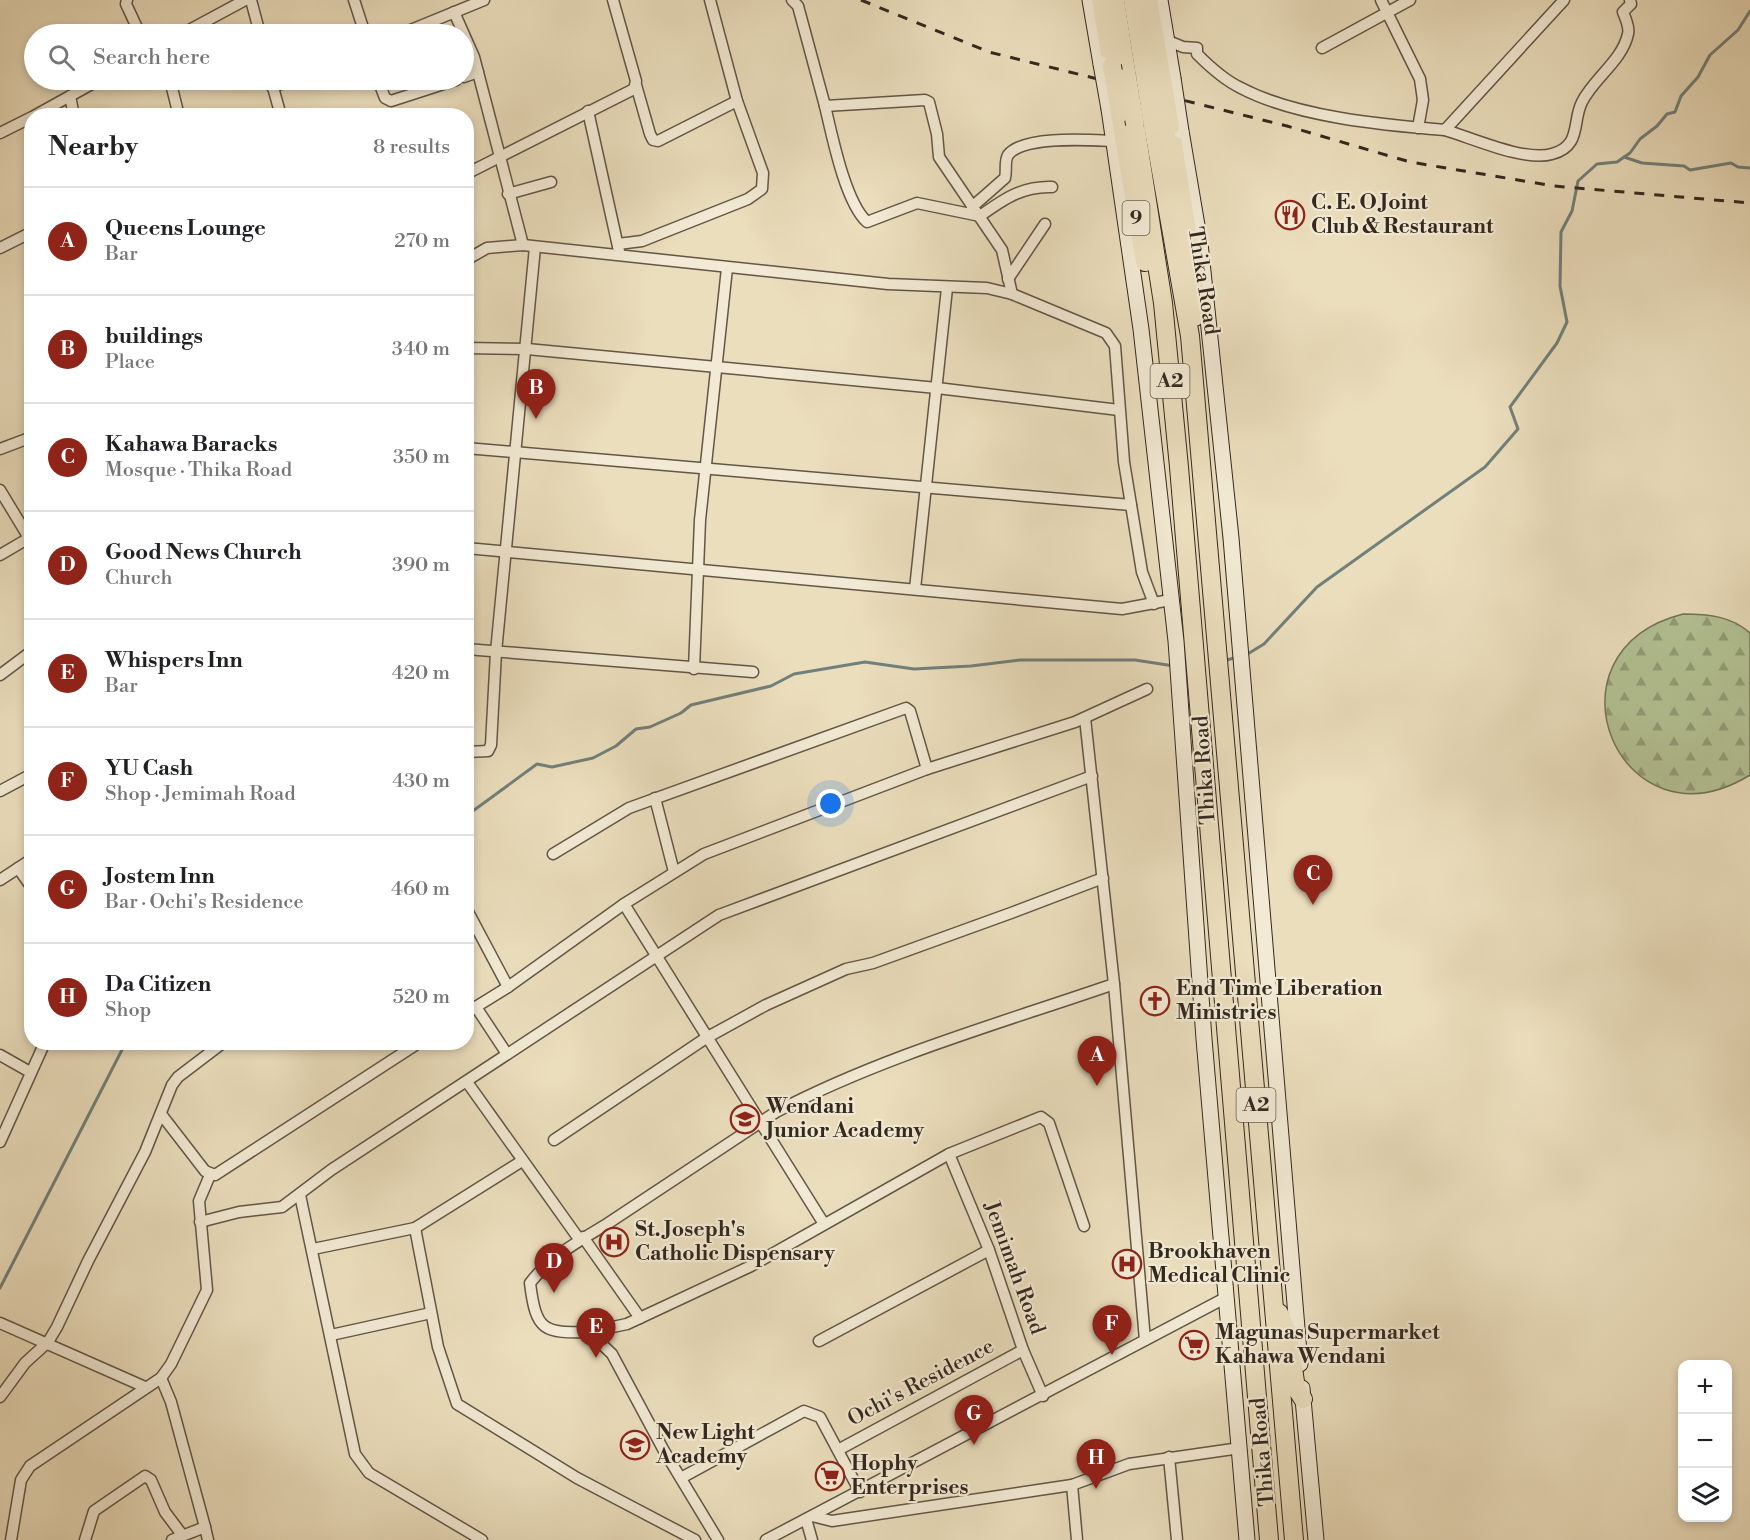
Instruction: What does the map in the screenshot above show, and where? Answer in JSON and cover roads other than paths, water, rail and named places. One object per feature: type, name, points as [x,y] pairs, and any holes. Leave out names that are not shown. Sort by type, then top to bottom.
[{"type":"highway","name":"9","points":[[1101,0],[1114,111],[1150,284],[1164,321]]},
{"type":"highway","name":"Thika Road","points":[[1115,0],[1152,76]]},
{"type":"highway","name":"Thika Road","points":[[1133,0],[1152,76],[1190,336],[1294,1540]]},
{"type":"highway","points":[[1148,0],[1152,76]]},
{"type":"highway","name":"Thika Road","points":[[1160,126],[1164,321],[1185,640],[1197,672],[1206,813],[1269,1540]]},
{"type":"highway","points":[[1271,1291],[1288,1336],[1296,1388],[1303,1399]]},
{"type":"main road","points":[[1090,0],[1107,65]]},
{"type":"main road","name":"Thika Road","points":[[1160,0],[1166,40],[1152,76],[1160,126],[1200,243],[1223,450],[1316,1540]]},
{"type":"main road","name":"Thika Road","points":[[1114,111],[1113,141],[1141,329],[1170,600],[1185,640],[1177,673],[1201,1006],[1247,1540]]},
{"type":"street","points":[[127,0],[126,4],[135,24]]},
{"type":"street","points":[[201,24],[245,0]]},
{"type":"street","points":[[251,0],[257,24]]},
{"type":"street","points":[[354,0],[362,24]]},
{"type":"street","points":[[425,24],[454,12],[465,4],[484,0]]},
{"type":"street","points":[[614,0],[653,140],[658,141],[737,101]]},
{"type":"street","points":[[619,249],[748,199],[762,189],[763,173],[737,101],[710,0]]},
{"type":"street","points":[[792,0],[798,6],[837,159],[864,220],[870,221],[917,203],[980,216],[1006,197],[1024,189],[1052,187]]},
{"type":"street","points":[[1381,0],[1423,89],[1418,128]]},
{"type":"street","points":[[1322,48],[1410,0]]},
{"type":"street","points":[[1445,130],[1564,0]]},
{"type":"street","points":[[1166,40],[1183,47],[1197,48],[1197,54],[1212,68],[1253,94],[1285,105],[1343,117],[1445,130],[1507,150],[1550,155],[1573,140],[1581,103],[1623,48],[1629,32],[1623,12],[1631,4],[1630,0]]},
{"type":"street","points":[[454,12],[459,24]]},
{"type":"street","points":[[474,62],[498,159],[523,245]]},
{"type":"street","points":[[474,73],[478,72]]},
{"type":"street","points":[[474,170],[636,85]]},
{"type":"street","points":[[48,108],[81,90]]},
{"type":"street","points":[[172,90],[177,108]]},
{"type":"street","points":[[274,90],[278,108]]},
{"type":"street","points":[[382,90],[385,98],[392,101],[426,90]]},
{"type":"street","points":[[70,96],[72,108]]},
{"type":"street","points":[[825,106],[925,100],[928,102],[937,134],[939,157],[1002,250],[1012,294]]},
{"type":"street","points":[[588,111],[619,249]]},
{"type":"street","points":[[0,133],[24,121]]},
{"type":"street","points":[[972,207],[1005,178],[1006,160],[1012,152],[1036,143],[1063,139],[1113,141]]},
{"type":"street","points":[[508,194],[551,182]]},
{"type":"street","points":[[1008,279],[1045,224]]},
{"type":"street","points":[[0,248],[24,236]]},
{"type":"street","points":[[474,255],[487,248],[523,245],[619,249],[727,268],[947,288],[987,288],[1012,294],[1106,333],[1115,346],[1119,410],[1131,505],[1142,572],[1154,604]]},
{"type":"street","points":[[474,752],[488,751],[490,745],[496,652],[535,247]]},
{"type":"street","points":[[694,669],[704,469],[727,268]]},
{"type":"street","points":[[915,589],[947,288]]},
{"type":"street","points":[[474,348],[526,349],[717,369],[937,388],[1119,410]]},
{"type":"street","points":[[0,449],[24,440]]},
{"type":"street","points":[[474,449],[1131,505]]},
{"type":"street","points":[[0,490],[24,530]]},
{"type":"street","points":[[0,555],[24,543]]},
{"type":"street","points":[[474,549],[614,559],[699,570],[1122,609],[1170,600]]},
{"type":"street","points":[[474,650],[753,672]]},
{"type":"street","points":[[0,675],[24,657]]},
{"type":"street","points":[[474,1008],[508,987],[624,904],[704,854],[927,769],[1085,718],[1147,689]]},
{"type":"street","points":[[553,854],[629,808],[906,708],[910,711],[927,769]]},
{"type":"street","points":[[1085,718],[1114,984],[1145,1340]]},
{"type":"street","points":[[201,1222],[239,1212],[272,1210],[282,1207],[331,1170],[656,955],[732,909],[1092,776]]},
{"type":"street","points":[[0,791],[24,778]]},
{"type":"street","points":[[655,798],[674,872]]},
{"type":"street","points":[[0,880],[24,864]]},
{"type":"street","points":[[18,868],[24,877]]},
{"type":"street","points":[[554,1140],[706,1038],[766,1005],[846,969],[873,963],[1103,878]]},
{"type":"street","points":[[624,904],[824,1224]]},
{"type":"street","points":[[474,923],[508,987]]},
{"type":"street","points":[[1084,1226],[1046,1118],[1041,1117],[948,1154],[752,1266],[627,1324],[589,1332],[553,1333],[538,1320],[531,1293],[530,1283],[536,1276],[581,1238],[801,1099],[857,1074],[1114,984]]},
{"type":"street","points":[[474,1014],[507,1054]]},
{"type":"street","points":[[0,1142],[41,1050]]},
{"type":"street","points":[[0,1397],[25,1363],[48,1342],[145,1152],[167,1093],[178,1077],[213,1050]]},
{"type":"street","points":[[11,1540],[19,1489],[25,1472],[161,1378],[171,1364],[207,1290],[199,1201],[210,1175],[226,1170],[408,1050]]},
{"type":"street","points":[[0,1054],[30,1072]]},
{"type":"street","points":[[467,1082],[522,1161],[640,1318]]},
{"type":"street","points":[[161,1114],[210,1175]]},
{"type":"street","name":"Jemimah Road","points":[[948,1154],[989,1250],[1023,1350],[1044,1396]]},
{"type":"street","points":[[313,1249],[416,1228],[522,1161]]},
{"type":"street","points":[[300,1195],[355,1454],[369,1473],[482,1540]]},
{"type":"street","points":[[416,1228],[438,1347],[457,1404],[577,1478],[695,1540]]},
{"type":"street","points":[[819,1341],[989,1250]]},
{"type":"street","points":[[766,1540],[1044,1396],[1227,1297]]},
{"type":"street","points":[[331,1335],[431,1313]]},
{"type":"street","points":[[0,1323],[48,1342],[145,1387]]},
{"type":"street","points":[[589,1332],[612,1354],[718,1540]]},
{"type":"street","name":"Ochi's Residence","points":[[838,1450],[1023,1350]]},
{"type":"street","points":[[161,1378],[171,1402],[208,1540]]},
{"type":"street","points":[[681,1478],[804,1412],[820,1417],[860,1492]]},
{"type":"street","points":[[809,1518],[832,1521],[1072,1485],[1129,1464],[1240,1448]]},
{"type":"street","points":[[1169,1457],[1177,1540]]},
{"type":"street","points":[[85,1540],[94,1511],[145,1476],[151,1480],[177,1538],[205,1527]]},
{"type":"street","points":[[1072,1485],[1077,1540]]},
{"type":"street","points":[[809,1518],[812,1540]]},
{"type":"street","points":[[1314,1524],[1321,1540]]},
{"type":"waterway","points":[[1246,655],[1264,644],[1317,587],[1485,467],[1518,429],[1510,407],[1557,343],[1567,322],[1560,286],[1561,232],[1572,211],[1578,181],[1597,164],[1617,162],[1630,153],[1640,139],[1657,126],[1667,114],[1675,112],[1681,96],[1698,77],[1710,55],[1738,30],[1750,11]]},
{"type":"waterway","points":[[1624,157],[1642,163],[1684,166],[1690,170],[1731,163],[1738,167],[1750,168]]},
{"type":"waterway","points":[[1227,660],[1237,657]]},
{"type":"waterway","points":[[474,810],[537,764],[552,767],[593,758],[616,746],[636,729],[650,727],[681,713],[691,705],[771,686],[794,674],[865,662],[914,669],[971,666],[1020,660],[1135,660],[1174,666]]},
{"type":"waterway","points":[[0,1288],[122,1050]]},
{"type":"railway","points":[[861,0],[989,52],[1287,126],[1410,162],[1554,186],[1750,203]]},
{"type":"place","name":"C. E. O Joint Club & Restaurant","points":[[1290,215]]},
{"type":"place","name":"buildings","points":[[536,419]]},
{"type":"place","name":"Kahawa Baracks","points":[[1313,905]]},
{"type":"place","name":"End Time Liberation Ministries","points":[[1155,1001]]},
{"type":"place","name":"Queens Lounge","points":[[1097,1086]]},
{"type":"place","name":"Wendani Junior Academy","points":[[745,1119]]},
{"type":"place","name":"St. Joseph's Catholic Dispensary","points":[[614,1242]]},
{"type":"place","name":"Brookhaven Medical Clinic","points":[[1127,1264]]},
{"type":"place","name":"Good News Church","points":[[554,1293]]},
{"type":"place","name":"Magunas Supermarket Kahawa Wendani","points":[[1194,1345]]},
{"type":"place","name":"YU Cash","points":[[1112,1355]]},
{"type":"place","name":"Whispers Inn","points":[[596,1358]]},
{"type":"place","name":"New Light Academy","points":[[635,1445]]},
{"type":"place","name":"Jostem Inn","points":[[974,1445]]},
{"type":"place","name":"Hophy Enterprises","points":[[830,1476]]},
{"type":"place","name":"Da Citizen","points":[[1096,1489]]}]
